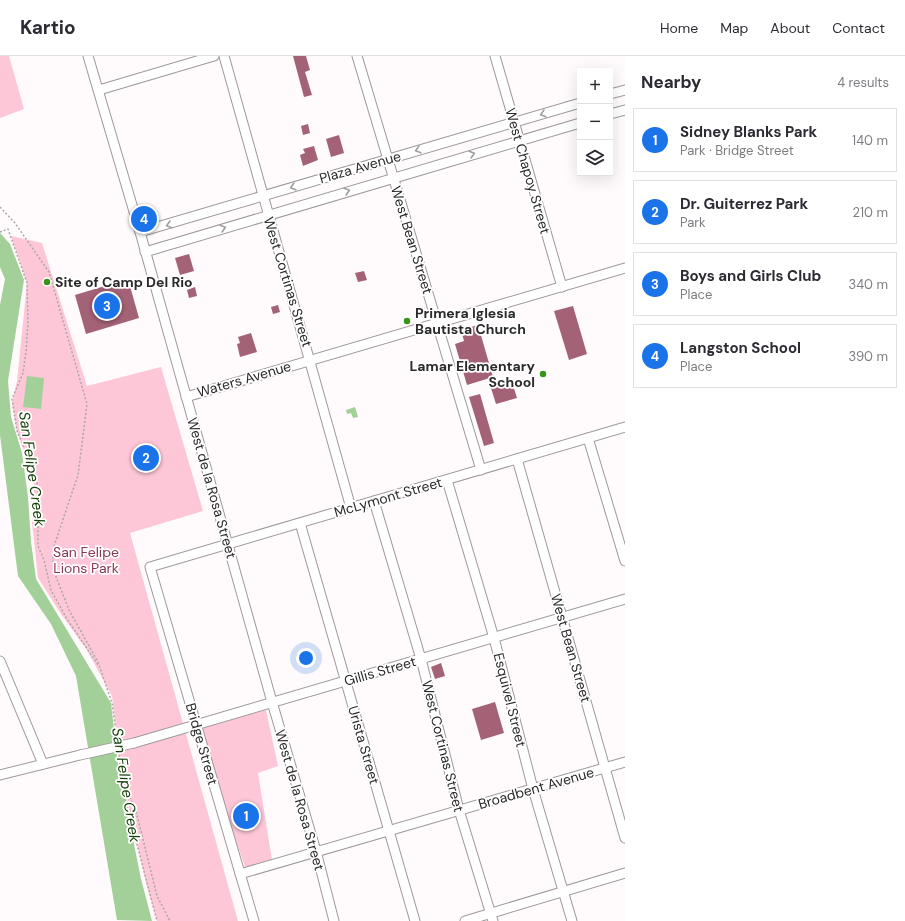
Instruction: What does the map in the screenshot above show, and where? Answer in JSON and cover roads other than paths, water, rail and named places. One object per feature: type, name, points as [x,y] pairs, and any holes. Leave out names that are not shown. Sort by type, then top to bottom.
[{"type":"street","name":"West de la Rosa Street","points":[[88,56],[146,252],[272,702],[316,852],[334,921]]},
{"type":"street","points":[[99,90],[214,56]]},
{"type":"street","name":"West Cortinas Street","points":[[224,56],[262,196],[311,360],[351,508]]},
{"type":"street","name":"West Bean Street","points":[[357,56],[481,470]]},
{"type":"street","name":"West Chapoy Street","points":[[495,56],[562,287]]},
{"type":"street","points":[[613,93],[625,90]]},
{"type":"street","name":"Plaza Avenue","points":[[140,232],[577,104]]},
{"type":"street","points":[[613,113],[625,110]]},
{"type":"street","name":"Plaza Avenue","points":[[146,252],[393,177],[577,124]]},
{"type":"street","name":"Waters Avenue","points":[[186,396],[625,268]]},
{"type":"street","name":"McLymont Street","points":[[150,567],[625,427]]},
{"type":"street","points":[[588,438],[625,561]]},
{"type":"street","name":"West Bean Street","points":[[517,459],[625,838]]},
{"type":"street","name":"Esquivel Street","points":[[447,480],[494,638],[533,789],[572,921]]},
{"type":"street","name":"West Cortinas Street","points":[[374,501],[421,659],[459,810],[492,918]]},
{"type":"street","name":"Urista Street","points":[[300,523],[415,921]]},
{"type":"street","name":"Bridge Street","points":[[150,567],[254,921]]},
{"type":"street","name":"Gillis Street","points":[[0,775],[134,743],[625,599]]},
{"type":"street","points":[[0,661],[43,764]]},
{"type":"street","name":"Broadbent Avenue","points":[[240,874],[625,762]]},
{"type":"street","points":[[465,921],[492,918],[563,892],[625,873]]},
{"type":"place","name":"Langston School","points":[[144,219]]},
{"type":"place","name":"Site of Camp Del Rio","points":[[47,282]]},
{"type":"place","name":"Boys and Girls Club","points":[[107,306]]},
{"type":"place","name":"Primera Iglesia Bautista Church","points":[[407,321]]},
{"type":"place","name":"Lamar Elementary School","points":[[543,374]]},
{"type":"place","name":"Dr. Guiterrez Park","points":[[146,458]]},
{"type":"place","name":"Sidney Blanks Park","points":[[246,816]]},
{"type":"water label","name":"San Felipe Creek","points":[[32,469]]},
{"type":"water label","name":"San Felipe Creek","points":[[126,785]]},
{"type":"park label","name":"San Felipe Lions Park","points":[[86,560]]}]
